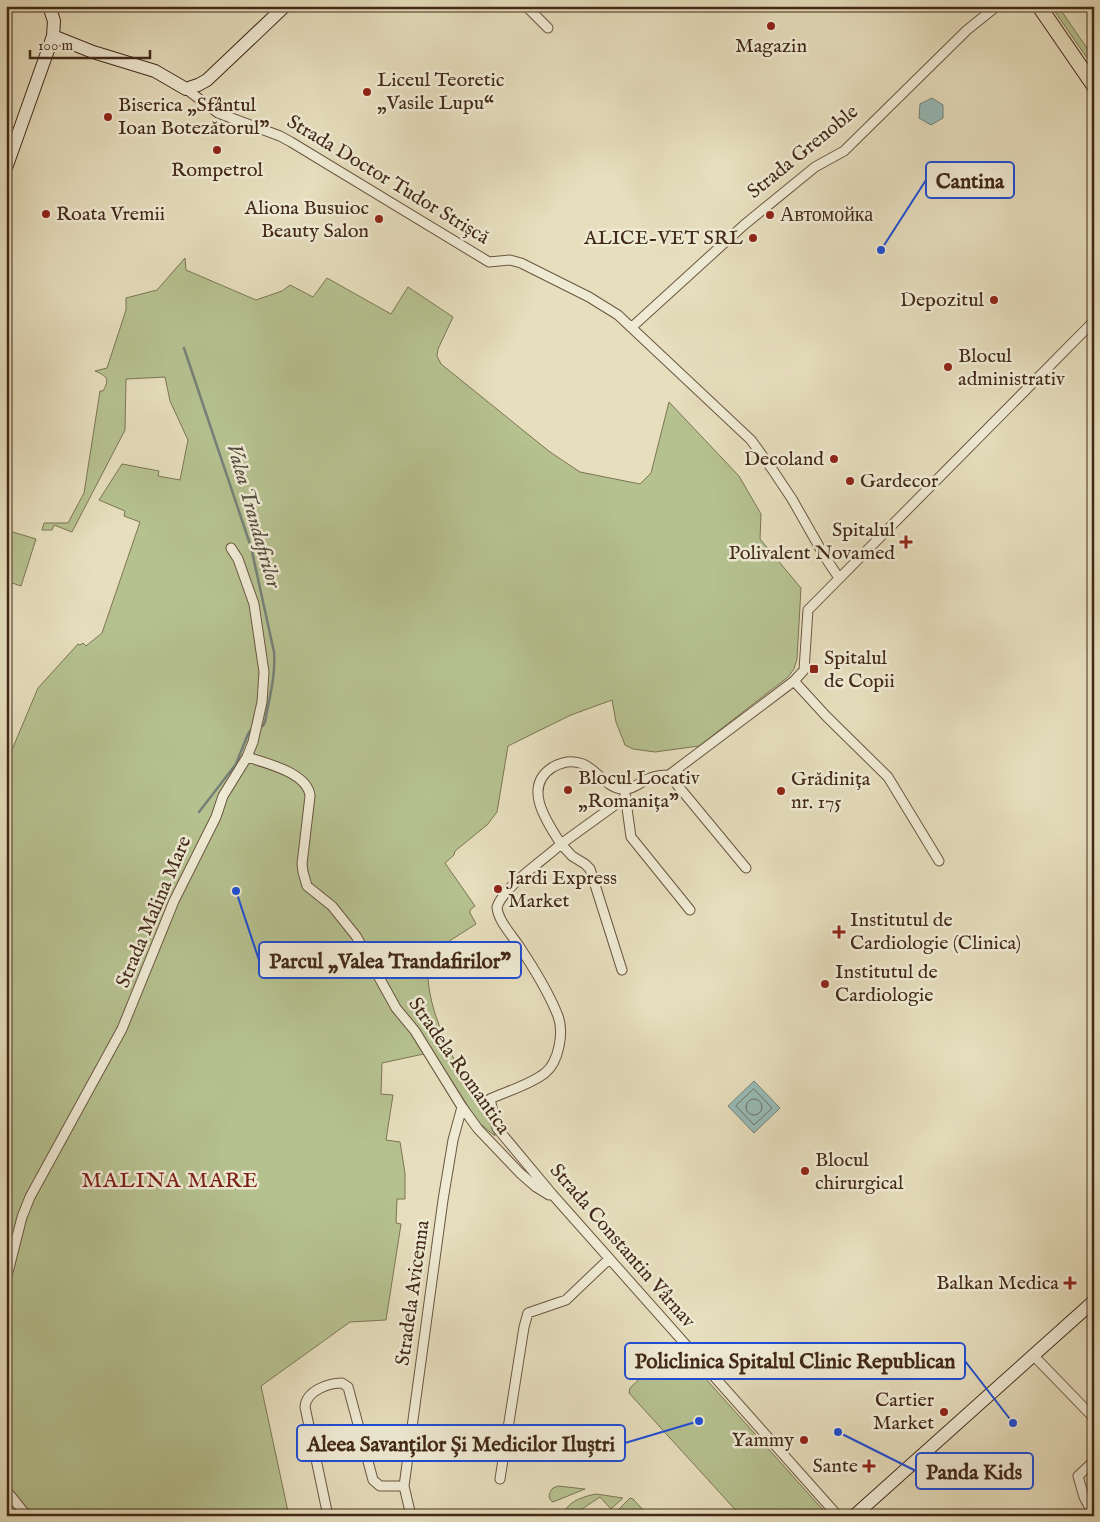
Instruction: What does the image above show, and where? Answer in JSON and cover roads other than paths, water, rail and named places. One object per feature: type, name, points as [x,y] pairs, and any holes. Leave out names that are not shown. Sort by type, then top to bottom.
[{"type":"main road","points":[[6,168],[52,36],[54,21],[49,6]]},
{"type":"main road","points":[[186,89],[207,80],[285,6]]},
{"type":"main road","points":[[1039,6],[1094,86]]},
{"type":"main road","name":"Strada Doctor Tudor Strișcă","points":[[52,36],[82,48],[155,70],[186,89]]},
{"type":"main road","points":[[854,1516],[1094,1301]]},
{"type":"street","points":[[526,6],[548,28]]},
{"type":"street","name":"Strada Grenoble","points":[[632,327],[744,226],[816,167],[844,151],[967,30],[997,6]]},
{"type":"street","name":"Strada Doctor Tudor Strișcă","points":[[186,89],[218,113],[280,136],[291,142],[488,262],[510,260],[522,263],[594,300],[618,315],[751,440],[792,499],[839,578]]},
{"type":"street","points":[[561,844],[625,793],[650,778],[669,775],[794,681],[804,670],[808,610],[894,525],[1094,320]]},
{"type":"street","name":"Strada Malina Mare","points":[[7,1279],[22,1217],[30,1197],[122,1029],[174,901],[216,817],[223,796],[246,757],[257,728],[262,702],[264,672],[254,604],[238,559],[230,548]]},
{"type":"street","points":[[794,681],[826,716],[888,777],[939,861]]},
{"type":"street","name":"Stradela Romantica","points":[[246,757],[271,764],[298,777],[308,786],[310,796],[302,864],[307,886],[332,906],[356,936],[396,1008],[415,1031],[462,1107],[478,1129],[520,1173],[536,1187],[556,1199]]},
{"type":"street","points":[[622,970],[590,869],[572,856],[561,844],[538,802],[537,793],[542,776],[564,763],[578,763],[589,767],[625,793],[631,837],[690,910]]},
{"type":"street","points":[[669,775],[746,868]]},
{"type":"street","name":"Strada Constantin Vârnav","points":[[561,844],[516,882],[497,907],[499,916],[529,961],[553,1005],[559,1017],[560,1026],[556,1055],[552,1065],[545,1073],[490,1099],[497,1128],[556,1199],[838,1516]]},
{"type":"street","name":"Stradela Avicenna","points":[[410,1516],[404,1486],[452,1140],[462,1107]]},
{"type":"street","points":[[500,1479],[524,1327],[528,1313],[566,1300],[609,1259]]},
{"type":"street","points":[[1034,1354],[1094,1418]]},
{"type":"street","points":[[328,1516],[305,1402],[314,1392],[330,1384],[342,1383],[348,1387],[373,1480],[380,1486],[404,1486]]},
{"type":"street","points":[[1094,1461],[1078,1476],[1084,1497],[1094,1515]]},
{"type":"street","points":[[6,1490],[27,1516]]},
{"type":"water","points":[[932,98],[943,105],[943,118],[931,125],[919,118],[920,104]]},
{"type":"water","points":[[754,1081],[780,1108],[754,1133],[728,1106]]},
{"type":"waterway","name":"Valea Trandafirilor","points":[[184,348],[251,547],[274,652],[273,678],[263,726]]},
{"type":"waterway","name":"Valea Trandafirilor","points":[[199,812],[236,764],[248,734],[253,727]]},
{"type":"place","name":"Magazin","points":[[771,26]]},
{"type":"place","name":"Liceul Teoretic „Vasile Lupu“","points":[[367,92]]},
{"type":"place","name":"Biserica „Sfântul Ioan Botezătorul”","points":[[108,117]]},
{"type":"place","name":"Rompetrol","points":[[217,150]]},
{"type":"place","name":"Roata Vremii","points":[[46,214]]},
{"type":"place","name":"Автомойка","points":[[770,215]]},
{"type":"place","name":"Aliona Busuioc Beauty Salon","points":[[379,219]]},
{"type":"place","name":"ALICE-VET SRL","points":[[753,238]]},
{"type":"place","name":"Cantina","points":[[881,250]]},
{"type":"place","name":"Depozitul","points":[[994,300]]},
{"type":"place","name":"Blocul administrativ","points":[[948,367]]},
{"type":"place","name":"Decoland","points":[[834,459]]},
{"type":"place","name":"Gardecor","points":[[850,481]]},
{"type":"place","name":"Spitalul Polivalent Novamed","points":[[906,542]]},
{"type":"place","name":"Spitalul de Copii","points":[[814,669]]},
{"type":"place","name":"Blocul Locativ „Romanița”","points":[[568,790]]},
{"type":"place","name":"Grădinița nr. 175","points":[[781,791]]},
{"type":"place","name":"Jardi Express Market","points":[[498,889]]},
{"type":"place","name":"Parcul „Valea Trandafirilor”","points":[[236,891]]},
{"type":"place","name":"Institutul de Cardiologie (Clinica)","points":[[839,932]]},
{"type":"place","name":"Institutul de Cardiologie","points":[[825,984]]},
{"type":"place","name":"Blocul chirurgical","points":[[805,1171]]},
{"type":"place","name":"Balkan Medica","points":[[1070,1283]]},
{"type":"place","name":"Cartier Market","points":[[944,1412]]},
{"type":"place","name":"Aleea Savanților Și Medicilor Iluștri","points":[[699,1421]]},
{"type":"place","name":"Policlinica Spitalul Clinic Republican","points":[[1013,1423]]},
{"type":"place","name":"Panda Kids","points":[[838,1432]]},
{"type":"place","name":"Yammy","points":[[804,1440]]},
{"type":"place","name":"Sante","points":[[869,1466]]},
{"type":"district","name":"MALINA MARE","points":[[170,1181]]}]
